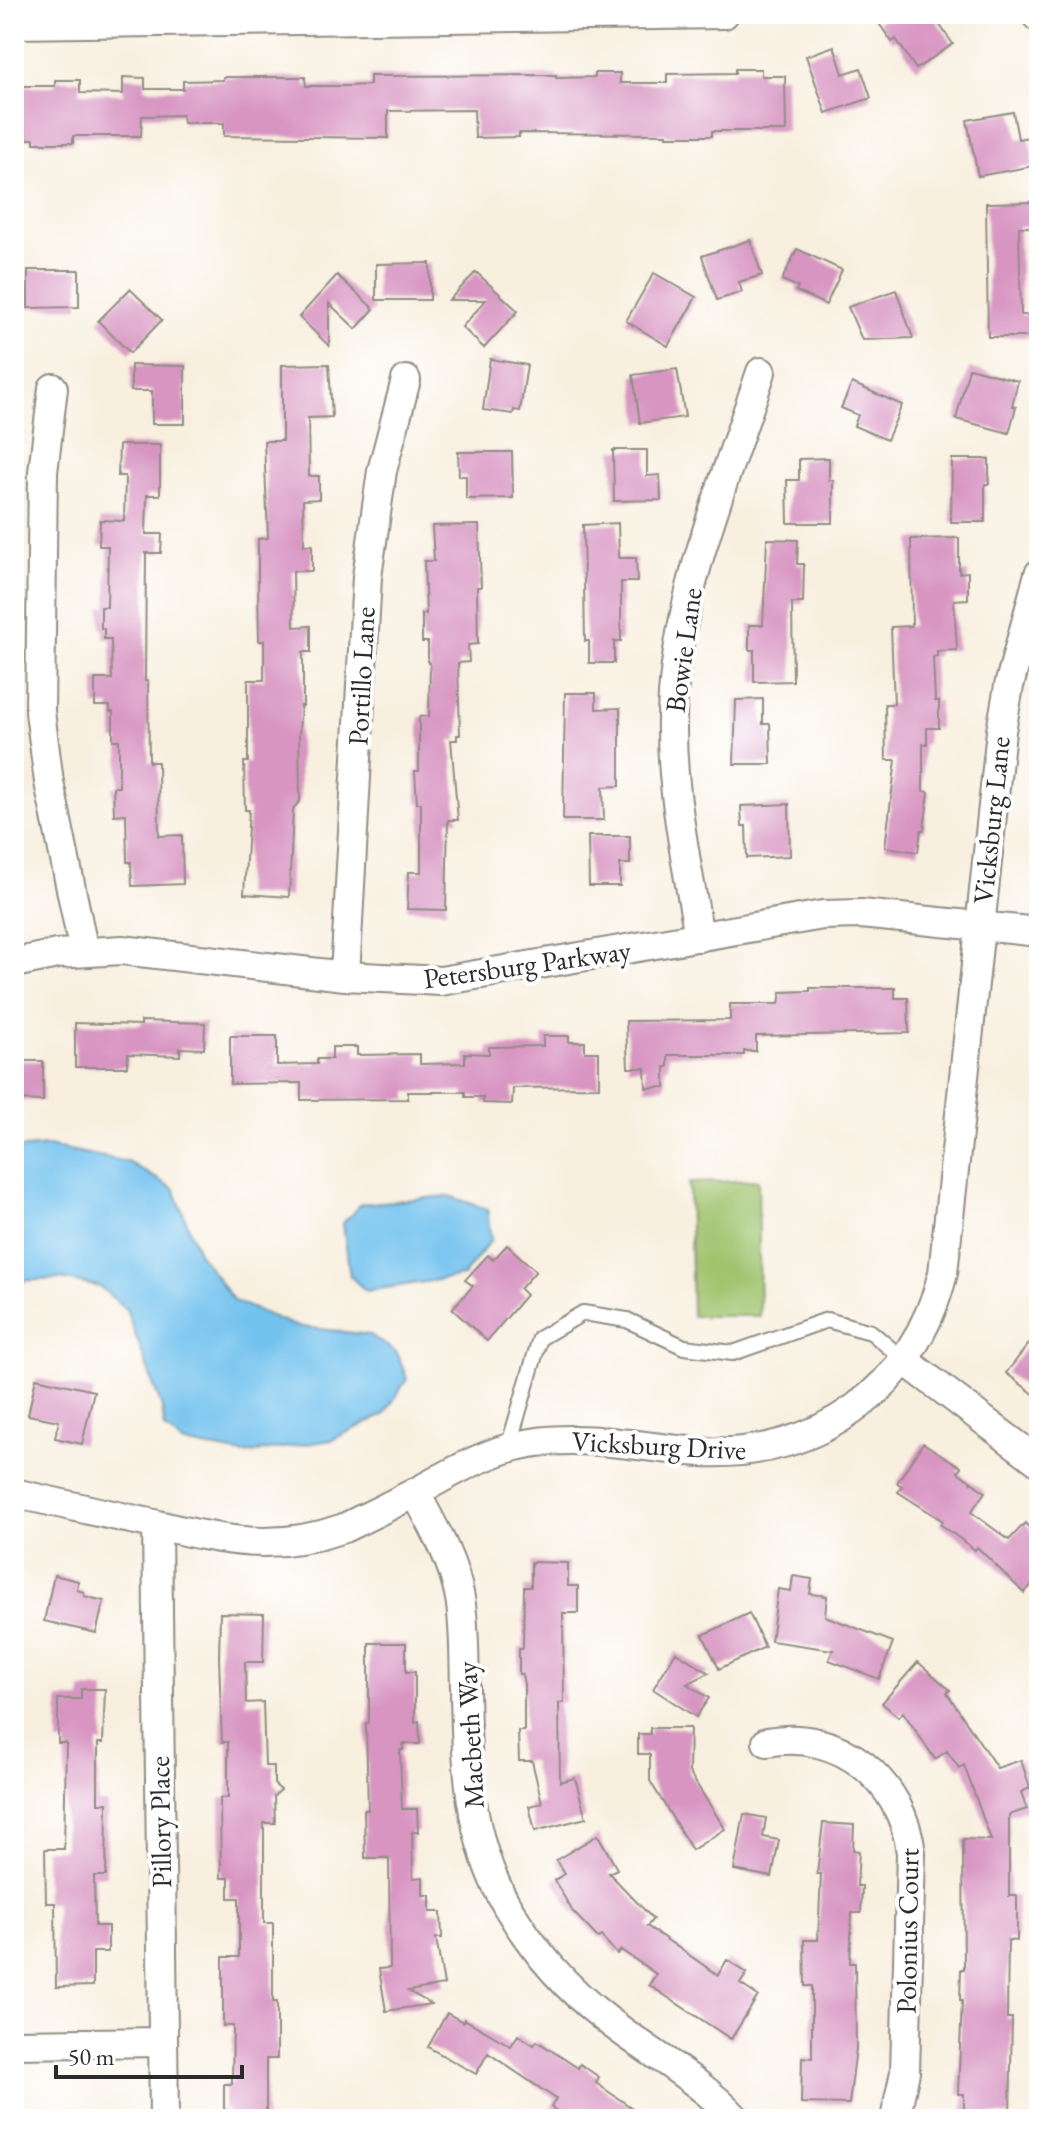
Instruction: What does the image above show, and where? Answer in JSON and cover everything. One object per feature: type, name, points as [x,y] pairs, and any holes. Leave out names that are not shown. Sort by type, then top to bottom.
[{"type":"street","points":[[21,21],[724,14]]},
{"type":"street","name":"Bowie Lane","points":[[699,937],[674,777],[672,717],[675,671],[695,569],[761,372]]},
{"type":"street","name":"Portillo Lane","points":[[345,976],[367,577],[382,471],[406,380]]},
{"type":"street","points":[[53,388],[43,484],[40,712],[49,782],[84,952]]},
{"type":"street","name":"Vicksburg Lane","points":[[980,926],[1004,712],[1039,574]]},
{"type":"street","name":"Petersburg Parkway","points":[[14,963],[57,954],[122,950],[345,976],[441,981],[823,915],[848,914],[1039,932]]},
{"type":"street","name":"Vicksburg Drive","points":[[14,1493],[221,1540],[277,1543],[322,1536],[344,1528],[508,1448],[577,1439],[702,1452],[760,1450],[804,1438],[846,1415],[885,1382],[904,1360],[928,1320],[945,1262],[980,926]]},
{"type":"street","points":[[904,1360],[1039,1462]]},
{"type":"street","name":"Macbeth Way","points":[[415,1492],[445,1550],[460,1594],[464,1632],[466,1756],[471,1803],[485,1857],[504,1900],[534,1947],[563,1982],[606,2019],[697,2085],[736,2119]]},
{"type":"street","name":"Pillory Place","points":[[157,1525],[164,2119]]},
{"type":"street","name":"Polonius Court","points":[[767,1742],[809,1740],[849,1754],[875,1774],[889,1791],[908,1830],[911,1853],[905,2072],[895,2119]]},
{"type":"street","points":[[14,2044],[163,2042]]},
{"type":"lane","points":[[508,1448],[540,1338],[583,1313],[627,1320],[684,1347],[733,1353],[786,1337],[827,1320],[871,1332],[904,1360]]},
{"type":"green space","points":[[758,1180],[760,1316],[692,1316],[689,1183]]},
{"type":"water","points":[[48,1146],[128,1162],[174,1189],[198,1252],[234,1301],[295,1326],[370,1335],[397,1353],[407,1379],[384,1415],[331,1440],[244,1454],[182,1443],[165,1428],[162,1408],[126,1309],[100,1287],[61,1279],[14,1281],[14,1149]]},
{"type":"water","points":[[449,1196],[487,1209],[491,1240],[463,1276],[366,1291],[350,1276],[343,1223],[361,1204]]},
{"type":"building","points":[[889,14],[932,14],[953,44],[916,69],[896,39],[892,42],[878,22]]},
{"type":"building","points":[[834,46],[843,74],[861,68],[871,98],[826,113],[806,56]]},
{"type":"building","points":[[735,69],[761,69],[761,76],[785,76],[786,131],[712,131],[712,136],[519,133],[519,137],[475,138],[474,110],[388,111],[388,138],[224,136],[224,123],[183,123],[182,115],[142,116],[141,136],[73,136],[73,143],[34,143],[34,139],[14,139],[14,86],[55,86],[55,80],[80,80],[80,93],[123,94],[123,77],[145,78],[145,89],[183,89],[183,81],[223,80],[223,77],[305,77],[306,86],[347,86],[370,85],[370,76],[556,75],[556,78],[620,73],[620,83],[667,83],[667,74],[735,73]]},
{"type":"building","points":[[1013,112],[1018,139],[1029,137],[1034,166],[978,176],[967,120]]},
{"type":"building","points":[[1039,202],[1039,227],[1019,227],[1021,315],[1036,315],[1036,337],[988,337],[986,203]]},
{"type":"building","points":[[750,240],[762,275],[739,282],[742,292],[717,300],[702,256]]},
{"type":"building","points":[[797,249],[842,270],[826,305],[796,291],[798,287],[782,280]]},
{"type":"building","points":[[430,263],[430,300],[376,300],[376,264]]},
{"type":"building","points":[[28,270],[79,270],[79,307],[28,308]]},
{"type":"building","points":[[476,272],[518,311],[484,348],[462,327],[486,300],[449,300]]},
{"type":"building","points":[[654,273],[696,297],[668,346],[626,321]]},
{"type":"building","points":[[337,275],[374,309],[356,329],[329,303],[329,346],[299,317]]},
{"type":"building","points":[[130,289],[162,320],[130,353],[98,321]]},
{"type":"building","points":[[896,290],[913,338],[862,340],[848,307]]},
{"type":"building","points":[[490,359],[527,365],[520,411],[514,410],[513,414],[483,410]]},
{"type":"building","points":[[329,364],[332,417],[308,418],[309,476],[319,476],[319,499],[303,500],[304,545],[312,545],[312,571],[293,571],[294,627],[311,626],[311,652],[303,652],[300,801],[293,809],[289,897],[244,894],[249,810],[245,810],[244,762],[248,762],[248,680],[264,680],[264,641],[259,641],[258,539],[268,538],[264,441],[282,441],[282,365]]},
{"type":"building","points":[[131,365],[185,366],[185,424],[152,424],[152,391],[131,391]]},
{"type":"building","points":[[969,368],[1018,381],[1012,406],[1016,407],[1009,433],[956,419]]},
{"type":"building","points":[[677,369],[685,417],[640,423],[633,375]]},
{"type":"building","points":[[852,383],[902,405],[887,440],[854,426],[858,415],[841,408]]},
{"type":"building","points":[[119,445],[160,445],[160,495],[147,495],[146,534],[162,534],[161,553],[146,553],[145,681],[148,681],[149,762],[158,762],[159,836],[182,835],[183,884],[132,886],[131,862],[127,862],[126,814],[114,815],[113,787],[119,787],[119,740],[113,740],[113,712],[110,712],[110,706],[95,706],[95,679],[112,679],[111,639],[104,639],[104,629],[101,629],[101,607],[107,607],[108,546],[99,546],[100,520],[124,521],[125,476],[118,476]]},
{"type":"building","points":[[613,450],[647,450],[647,476],[660,475],[661,500],[614,501]]},
{"type":"building","points":[[458,452],[512,452],[513,498],[466,499],[466,476],[459,476]]},
{"type":"building","points":[[829,458],[829,480],[833,480],[833,523],[788,523],[787,480],[799,480],[799,459]]},
{"type":"building","points":[[952,459],[989,459],[989,484],[985,484],[985,522],[951,522]]},
{"type":"building","points":[[618,523],[619,558],[636,558],[637,582],[621,582],[621,641],[614,641],[614,663],[589,663],[589,641],[585,641],[583,525]]},
{"type":"building","points":[[479,525],[481,587],[477,587],[478,644],[468,645],[469,662],[458,663],[460,735],[457,735],[457,740],[451,740],[458,820],[448,820],[446,910],[407,909],[409,872],[421,872],[421,803],[417,803],[415,771],[419,771],[419,717],[429,716],[430,663],[428,642],[422,642],[422,614],[426,614],[424,561],[434,561],[432,526]]},
{"type":"building","points":[[959,538],[959,573],[968,572],[968,599],[954,600],[957,650],[937,651],[937,656],[933,657],[939,728],[927,728],[927,744],[923,744],[923,791],[929,792],[924,830],[921,830],[918,852],[885,847],[896,760],[886,760],[885,704],[894,704],[891,627],[912,626],[911,539]]},
{"type":"building","points":[[767,539],[798,540],[797,564],[804,564],[803,603],[792,603],[793,681],[754,682],[754,650],[749,650],[749,625],[763,625]]},
{"type":"building","points":[[565,693],[596,693],[596,709],[620,708],[620,786],[603,787],[604,820],[563,820]]},
{"type":"building","points":[[763,699],[763,724],[770,724],[771,764],[734,764],[736,700]]},
{"type":"building","points":[[789,804],[790,856],[747,858],[746,826],[742,826],[741,806]]},
{"type":"building","points":[[588,836],[630,836],[630,864],[620,864],[620,886],[589,886]]},
{"type":"building","points":[[810,988],[895,988],[895,998],[908,998],[909,1033],[756,1036],[756,1051],[744,1051],[744,1055],[668,1055],[665,1087],[646,1088],[645,1068],[628,1068],[626,1021],[730,1020],[730,1004],[779,1004],[781,992],[810,991]]},
{"type":"building","points":[[141,1021],[205,1023],[204,1049],[180,1048],[180,1056],[128,1054],[127,1067],[75,1067],[75,1023],[141,1025]]},
{"type":"building","points":[[230,1036],[277,1036],[277,1065],[317,1064],[317,1059],[332,1059],[332,1047],[357,1047],[357,1055],[420,1054],[420,1064],[465,1063],[465,1053],[489,1054],[489,1047],[543,1046],[543,1036],[569,1036],[569,1042],[585,1042],[585,1052],[599,1052],[599,1087],[513,1088],[512,1104],[483,1103],[483,1097],[465,1097],[465,1092],[408,1092],[408,1099],[301,1100],[301,1083],[230,1084]]},
{"type":"building","points":[[14,1061],[43,1061],[43,1101],[14,1100]]},
{"type":"building","points":[[507,1245],[536,1271],[520,1289],[526,1295],[487,1341],[452,1309],[473,1286],[465,1280],[488,1255],[493,1260]]},
{"type":"building","points":[[1039,1331],[1039,1398],[1006,1373]]},
{"type":"building","points":[[36,1378],[94,1391],[82,1444],[55,1438],[59,1421],[28,1415]]},
{"type":"building","points":[[923,1443],[961,1467],[958,1472],[985,1492],[971,1512],[1009,1540],[1025,1523],[1039,1538],[1039,1577],[1024,1593],[977,1547],[975,1550],[940,1524],[943,1521],[898,1492],[902,1486],[897,1483]]},
{"type":"building","points":[[531,1562],[568,1563],[568,1586],[578,1586],[578,1613],[563,1613],[564,1702],[559,1703],[560,1782],[575,1778],[586,1818],[535,1831],[529,1806],[542,1803],[532,1761],[519,1761],[518,1731],[524,1731],[524,1684],[522,1674],[519,1674],[519,1648],[523,1648],[524,1587],[531,1587]]},
{"type":"building","points":[[54,1575],[78,1581],[77,1590],[84,1592],[84,1596],[104,1601],[96,1633],[44,1621]]},
{"type":"building","points":[[793,1576],[812,1579],[810,1594],[827,1596],[825,1616],[893,1642],[879,1679],[829,1660],[833,1650],[771,1641],[778,1589],[791,1591]]},
{"type":"building","points":[[220,1613],[264,1614],[263,1662],[245,1662],[246,1703],[263,1702],[265,1766],[274,1766],[274,1784],[281,1790],[274,1796],[275,1823],[264,1823],[264,1923],[273,1923],[273,2002],[277,2002],[277,2059],[266,2059],[266,2119],[228,2119],[228,2110],[224,2110],[224,2084],[232,2084],[233,2026],[223,2026],[223,1957],[239,1957],[239,1898],[229,1898],[229,1878],[221,1878],[220,1798],[228,1798],[228,1742],[222,1742]]},
{"type":"building","points":[[749,1613],[765,1647],[719,1669],[703,1635]]},
{"type":"building","points":[[369,1643],[406,1643],[406,1672],[415,1672],[415,1722],[419,1721],[420,1744],[403,1744],[403,1750],[400,1750],[402,1809],[417,1809],[418,1832],[412,1832],[413,1878],[423,1877],[423,1895],[430,1895],[430,1912],[441,1912],[442,1938],[436,1938],[444,1985],[408,1991],[431,2004],[386,2011],[379,1969],[390,1968],[389,1858],[365,1858]]},
{"type":"building","points":[[676,1652],[709,1673],[687,1684],[709,1698],[696,1717],[653,1689]]},
{"type":"building","points":[[918,1662],[950,1690],[947,1693],[997,1768],[1021,1760],[1030,1788],[1021,1792],[1027,1809],[1009,1815],[1009,1896],[1017,1896],[1017,1941],[1008,1940],[1007,2018],[1012,2018],[1010,2115],[964,2115],[964,2094],[958,2094],[961,1969],[964,1969],[963,1839],[991,1840],[964,1765],[959,1768],[947,1751],[935,1759],[903,1712],[898,1717],[882,1703]]},
{"type":"building","points":[[81,1689],[105,1689],[103,1743],[98,1743],[98,1803],[107,1803],[106,1876],[94,1876],[95,1926],[108,1926],[108,1952],[93,1952],[93,1986],[56,1987],[55,1903],[46,1903],[45,1849],[64,1849],[66,1743],[58,1743],[58,1699],[81,1699]]},
{"type":"building","points":[[650,1728],[690,1728],[689,1772],[725,1829],[692,1850],[650,1781],[650,1754],[638,1754],[638,1734],[650,1734]]},
{"type":"building","points":[[744,1814],[766,1818],[763,1837],[779,1840],[772,1877],[734,1870]]},
{"type":"building","points":[[823,1823],[854,1825],[853,1850],[859,1851],[857,1886],[862,1886],[861,1913],[852,1913],[850,1963],[855,1963],[856,2048],[849,2104],[801,2103],[802,2057],[812,2058],[812,1986],[805,1986],[804,1940],[818,1940],[821,1874],[817,1874]]},
{"type":"building","points":[[598,1835],[617,1869],[609,1873],[653,1919],[647,1926],[718,1975],[727,1960],[747,1973],[740,1984],[758,1996],[731,2039],[649,1985],[656,1974],[621,1950],[617,1954],[573,1912],[554,1880],[565,1874],[556,1860]]},
{"type":"building","points":[[447,2013],[463,2022],[464,2019],[511,2046],[518,2035],[534,2045],[537,2041],[578,2068],[580,2064],[599,2077],[596,2083],[648,2119],[568,2119],[551,2107],[556,2099],[488,2053],[476,2074],[428,2047]]}]
